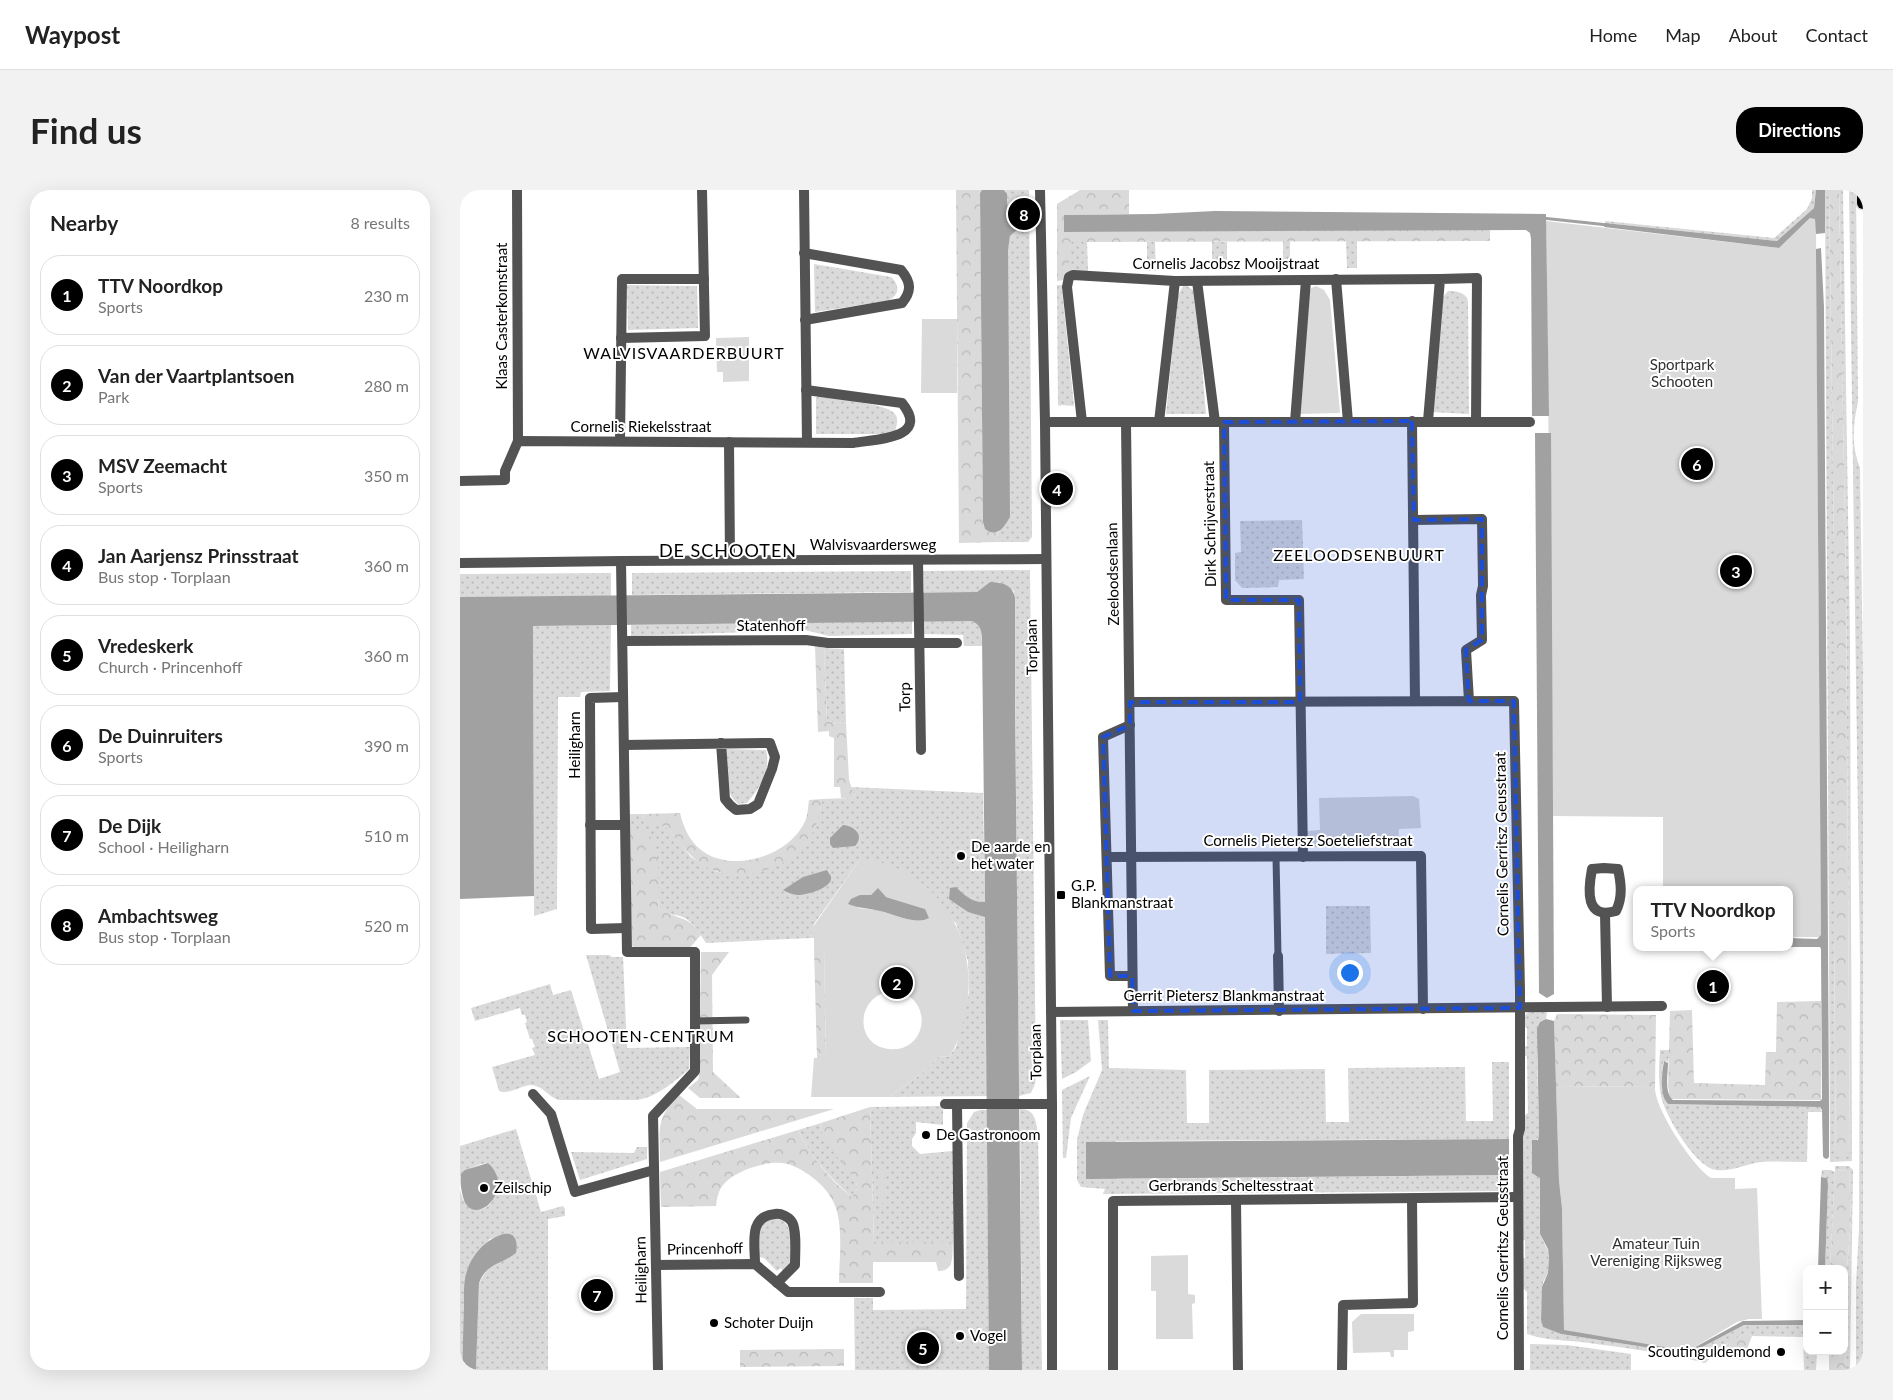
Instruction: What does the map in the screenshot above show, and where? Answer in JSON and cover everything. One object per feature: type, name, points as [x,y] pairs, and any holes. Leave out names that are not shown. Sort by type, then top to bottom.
[{"type":"main road","points":[[1863,190],[1863,203]]},
{"type":"street","name":"Klaas Casterkomstraat","points":[[517,190],[518,441]]},
{"type":"street","points":[[621,338],[705,336],[702,190]]},
{"type":"street","points":[[804,190],[807,442]]},
{"type":"street","name":"Torplaan","points":[[1040,190],[1045,422],[1052,1104],[1052,1370]]},
{"type":"street","points":[[804,253],[901,270],[907,277],[910,286],[907,296],[902,303],[805,320]]},
{"type":"street","name":"Cornelis Jacobsz Mooijstraat","points":[[1082,422],[1067,287],[1069,277],[1078,274],[1175,281],[1477,278],[1476,422]]},
{"type":"street","points":[[620,442],[622,279],[704,279]]},
{"type":"street","points":[[1336,279],[1348,422]]},
{"type":"street","points":[[1428,421],[1440,279]]},
{"type":"street","points":[[1295,422],[1306,280]]},
{"type":"street","points":[[1159,422],[1175,281]]},
{"type":"street","points":[[1198,281],[1219,422]]},
{"type":"street","name":"Cornelis Riekelsstraat","points":[[518,441],[853,442],[904,434],[909,428],[910,421],[907,410],[902,403],[806,390]]},
{"type":"street","points":[[1412,421],[1415,701]]},
{"type":"street","points":[[1045,422],[1530,422]]},
{"type":"street","name":"Zeeloodsenlaan","points":[[1126,422],[1133,1011]]},
{"type":"street","name":"Dirk Schrijverstraat","points":[[1219,422],[1226,600],[1299,600],[1300,702]]},
{"type":"street","points":[[460,480],[505,480],[505,471],[518,441]]},
{"type":"street","points":[[730,442],[730,560]]},
{"type":"street","points":[[1414,520],[1482,520],[1483,586],[1480,595],[1482,640],[1466,650],[1469,701]]},
{"type":"street","name":"Walvisvaardersweg","points":[[460,563],[1046,559]]},
{"type":"street","name":"Torp","points":[[918,560],[921,750]]},
{"type":"street","name":"Heiligharn","points":[[622,561],[627,952],[694,952],[695,1071],[653,1116],[658,1370]]},
{"type":"street","name":"Statenhoff","points":[[623,637],[806,640],[828,643],[919,643]]},
{"type":"street","points":[[919,643],[958,643]]},
{"type":"street","name":"Heiligharn","points":[[623,697],[590,698],[591,929],[626,928]]},
{"type":"street","name":"Cornelis Gerritsz Geusstraat","points":[[1130,702],[1514,701],[1520,1008],[1520,1129],[1518,1136],[1519,1370]]},
{"type":"street","points":[[1300,702],[1303,857]]},
{"type":"street","points":[[1130,725],[1103,737],[1110,976],[1132,976]]},
{"type":"street","points":[[624,745],[721,743],[770,743],[774,757],[772,769],[758,804],[750,809],[736,810],[725,799],[721,743]]},
{"type":"street","points":[[590,825],[625,825]]},
{"type":"street","name":"Cornelis Pietersz Soeteliefstraat","points":[[1131,857],[1421,856],[1423,1009]]},
{"type":"street","points":[[1108,857],[1131,857]]},
{"type":"street","points":[[1276,857],[1279,1011]]},
{"type":"street","points":[[1604,868],[1618,869],[1621,880],[1621,902],[1616,910],[1605,914],[1596,910],[1590,901],[1592,870],[1604,868]]},
{"type":"street","points":[[1605,914],[1607,1007]]},
{"type":"street","name":"Gerrit Pietersz Blankmanstraat","points":[[1051,1012],[1662,1006]]},
{"type":"street","points":[[695,1021],[746,1020]]},
{"type":"street","points":[[533,1094],[551,1114],[575,1192],[654,1170]]},
{"type":"street","points":[[945,1104],[1052,1104]]},
{"type":"street","points":[[957,1104],[959,1276]]},
{"type":"street","name":"Gerbrands Scheltesstraat","points":[[1114,1370],[1113,1201],[1518,1198]]},
{"type":"street","points":[[1342,1370],[1343,1305],[1413,1303],[1412,1199]]},
{"type":"street","points":[[1236,1201],[1238,1370]]},
{"type":"street","name":"Princenhoff","points":[[755,1264],[755,1228],[760,1219],[767,1215],[779,1213],[792,1222],[795,1265],[777,1283]]},
{"type":"street","name":"Princenhoff","points":[[656,1265],[755,1264],[788,1292],[880,1292]]},
{"type":"highlighted area","points":[[1412,421],[1414,520],[1482,519],[1482,640],[1466,650],[1469,701],[1514,701],[1520,1008],[1133,1011],[1132,976],[1110,976],[1103,737],[1130,725],[1130,702],[1300,702],[1299,600],[1226,600],[1224,422]]},
{"type":"green space","points":[[956,190],[982,190],[980,193],[983,522],[985,529],[997,532],[998,542],[959,543]]},
{"type":"green space","points":[[1005,190],[1029,190],[1032,537],[1028,542],[998,542],[997,532],[999,532],[1008,249],[1010,236],[1019,228],[1016,218],[1008,212],[1008,200]]},
{"type":"green space","points":[[1080,190],[1129,190],[1129,214],[1064,215],[1064,232],[1490,229],[1490,241],[1069,242],[1069,272],[1064,280],[1057,281],[1057,204]]},
{"type":"green space","points":[[1812,190],[1816,190],[1814,208],[1777,241],[1605,223],[1605,221],[1774,238],[1807,209],[1812,198]]},
{"type":"green space","points":[[1825,190],[1829,190],[1834,543],[1836,1157],[1850,1157],[1846,581],[1839,190],[1843,190],[1850,642],[1852,1161],[1830,1162]]},
{"type":"green space","points":[[1829,190],[1839,190],[1846,581],[1850,1157],[1836,1157],[1834,543]]},
{"type":"green space","points":[[1849,190],[1856,190],[1858,402],[1854,435],[1855,452],[1860,468],[1863,674],[1863,1370],[1856,1370],[1856,1284],[1859,1229],[1860,960]]},
{"type":"green space","name":"Sportpark Schooten","points":[[1813,217],[1815,219],[1816,226],[1821,937],[1793,937],[1793,886],[1663,886],[1663,817],[1553,816],[1546,221],[1779,248]]},
{"type":"green space","points":[[1283,241],[1290,241],[1290,266],[1283,266]]},
{"type":"green space","points":[[1346,241],[1357,241],[1357,268],[1347,268]]},
{"type":"green space","points":[[1068,242],[1087,242],[1088,271],[1069,272]]},
{"type":"green space","points":[[1147,242],[1155,242],[1156,271],[1147,271]]},
{"type":"green space","points":[[1212,242],[1227,242],[1227,269],[1212,269]]},
{"type":"green space","points":[[814,264],[891,277],[897,287],[896,294],[886,301],[815,312]]},
{"type":"green space","points":[[627,285],[697,286],[698,328],[628,330]]},
{"type":"green space","points":[[1057,285],[1064,285],[1062,289],[1074,406],[1058,405]]},
{"type":"green space","points":[[1183,286],[1193,290],[1196,298],[1206,414],[1166,414],[1178,295]]},
{"type":"green space","points":[[1316,286],[1324,290],[1330,300],[1340,413],[1299,414],[1309,294],[1311,288]]},
{"type":"green space","points":[[1448,291],[1463,294],[1468,301],[1469,414],[1431,412],[1443,297]]},
{"type":"green space","points":[[922,319],[957,319],[957,393],[921,393]]},
{"type":"green space","points":[[749,337],[749,381],[723,382],[723,372],[717,372],[716,338]]},
{"type":"green space","points":[[818,396],[870,404],[889,410],[897,417],[895,431],[886,434],[816,434],[816,398]]},
{"type":"green space","points":[[1302,520],[1304,579],[1279,580],[1278,587],[1242,588],[1235,580],[1235,553],[1241,552],[1240,521]]},
{"type":"green space","points":[[1030,570],[1036,1076],[1031,1093],[1019,1096],[1014,591],[999,582],[990,582],[977,592],[924,592],[923,571]]},
{"type":"green space","points":[[911,571],[911,592],[632,595],[632,573]]},
{"type":"green space","points":[[611,573],[611,596],[460,597],[460,574]]},
{"type":"green space","points":[[912,621],[912,634],[829,636],[805,630],[631,636],[631,625]]},
{"type":"green space","points":[[924,621],[972,621],[980,628],[982,646],[964,646],[963,635],[924,634]]},
{"type":"green space","points":[[611,625],[610,691],[581,692],[580,697],[558,697],[557,909],[534,916],[533,626]]},
{"type":"green space","points":[[815,646],[824,648],[827,721],[846,722],[849,780],[855,798],[841,798],[840,787],[834,787],[834,738],[829,736],[829,731],[818,732]]},
{"type":"green space","points":[[824,648],[844,649],[846,722],[827,721]]},
{"type":"green space","points":[[726,749],[766,750],[766,772],[760,785],[747,803],[738,804],[729,792],[726,779]]},
{"type":"green space","points":[[851,787],[983,793],[985,903],[973,901],[958,889],[950,888],[985,916],[987,1096],[889,1097],[925,1071],[939,1056],[949,1057],[956,1047],[969,992],[968,961],[956,923],[861,858],[814,924],[811,938],[706,943],[689,920],[666,913],[659,908],[658,896],[629,828],[630,814],[643,814],[645,826],[666,826],[691,857],[717,872],[733,874],[763,871],[782,863],[820,811],[822,799],[855,798]]},
{"type":"green space","points":[[1413,796],[1419,799],[1421,828],[1399,829],[1398,847],[1308,847],[1307,831],[1320,830],[1319,798]]},
{"type":"green space","points":[[822,799],[819,816],[813,832],[798,852],[774,867],[746,874],[719,872],[706,867],[689,854],[666,826],[645,826],[643,814],[680,813],[689,836],[701,850],[720,859],[734,861],[749,860],[777,850],[789,842],[799,831],[806,819],[809,800]]},
{"type":"green space","points":[[629,828],[648,834],[655,848],[658,869],[659,908],[692,924],[701,935],[687,951],[639,949],[632,946]]},
{"type":"green space","points":[[861,858],[889,865],[913,877],[933,893],[949,912],[960,935],[967,960],[969,987],[965,1014],[957,1042],[949,1057],[939,1056],[925,1071],[889,1097],[811,1097],[814,1058],[826,1058],[824,949],[814,949],[814,938],[811,938],[813,927]],"holes":[[[877,890],[886,897],[925,909],[911,919],[876,910],[858,908],[860,895],[871,895]],[[896,991],[908,996],[917,1004],[921,1014],[921,1024],[918,1035],[912,1043],[902,1048],[889,1049],[877,1045],[869,1038],[864,1029],[864,1018],[866,1008],[873,999],[883,993]]]},
{"type":"green space","points":[[1326,906],[1370,906],[1371,953],[1326,954]]},
{"type":"green space","points":[[824,948],[826,1058],[817,1058],[814,949]]},
{"type":"green space","points":[[701,952],[729,952],[712,975],[713,1072],[741,1098],[700,1098],[688,1088],[698,1080],[699,1076]]},
{"type":"green space","points":[[586,955],[623,957],[627,1048],[690,1047],[689,1069],[658,1092],[637,1100],[559,1100],[542,1089],[530,1085],[507,1092],[499,1091],[492,1067],[535,1055],[532,1048],[535,1047],[532,1039],[530,1039],[525,1023],[527,1022],[525,1015],[522,1015],[520,1008],[475,1021],[471,1008],[550,984],[553,995],[571,990],[599,1079],[620,1072]]},
{"type":"green space","points":[[1821,1001],[1821,1100],[1670,1099],[1668,1086],[1670,1011],[1692,1010],[1694,1083],[1765,1085],[1766,1052],[1776,1052],[1777,1002]]},
{"type":"green space","points":[[1530,1011],[1547,1011],[1546,1019],[1540,1022],[1537,1058],[1539,1135],[1537,1140],[1532,1141],[1536,1173],[1540,1177],[1540,1234],[1549,1253],[1548,1273],[1543,1282],[1541,1320],[1544,1327],[1561,1334],[1689,1354],[1744,1325],[1803,1325],[1803,1337],[1752,1336],[1746,1333],[1725,1345],[1705,1363],[1647,1351],[1550,1339],[1527,1334],[1527,1292],[1523,1288],[1522,1258],[1525,1258],[1525,1240],[1523,1240],[1521,1134],[1523,1116],[1528,1113],[1527,1056],[1523,1056],[1523,1047],[1527,1046],[1527,1028],[1522,1025],[1525,1015]]},
{"type":"green space","points":[[1557,1014],[1656,1015],[1655,1087],[1556,1086],[1554,1021]]},
{"type":"green space","points":[[1060,1020],[1088,1020],[1091,1061],[1062,1079]]},
{"type":"green space","points":[[1098,1020],[1108,1020],[1109,1068],[1186,1070],[1187,1123],[1209,1123],[1209,1070],[1325,1069],[1326,1122],[1349,1122],[1348,1068],[1465,1067],[1466,1121],[1493,1121],[1492,1062],[1509,1062],[1509,1139],[1116,1141],[1117,1179],[1509,1175],[1508,1189],[1500,1191],[1103,1194],[1105,1189],[1081,1187],[1077,1180],[1077,1140],[1083,1115],[1102,1070]]},
{"type":"green space","points":[[1660,1050],[1670,1050],[1668,1063],[1667,1061],[1663,1062],[1662,1078],[1663,1095],[1668,1104],[1820,1107],[1822,1112],[1808,1112],[1807,1162],[1761,1162],[1722,1170],[1708,1167],[1690,1150],[1668,1115],[1659,1085]]},
{"type":"green space","points":[[1090,1076],[1071,1118],[1066,1158],[1063,1158],[1062,1090]]},
{"type":"green space","name":"Amateur Tuin Vereniging Rijksweg","points":[[1556,1086],[1655,1087],[1656,1096],[1668,1122],[1685,1150],[1703,1172],[1711,1178],[1735,1178],[1735,1189],[1757,1188],[1762,1319],[1749,1319],[1737,1322],[1688,1351],[1564,1331],[1562,1208],[1559,1181]]},
{"type":"green space","points":[[679,1095],[697,1109],[834,1109],[660,1162],[660,1126],[662,1118],[671,1103]]},
{"type":"green space","points":[[943,1106],[943,1125],[916,1122],[916,1133],[912,1139],[912,1146],[920,1154],[953,1151],[953,1242],[874,1242],[870,1107]]},
{"type":"green space","points":[[870,1107],[874,1242],[953,1242],[952,1261],[947,1269],[943,1271],[938,1271],[936,1262],[873,1262],[873,1283],[839,1283],[840,1232],[837,1212],[831,1196],[805,1172],[782,1163],[759,1165],[734,1175],[721,1187],[716,1206],[661,1207],[660,1172],[798,1130],[821,1166],[852,1197],[857,1188],[856,1181],[827,1144],[821,1123]]},
{"type":"green space","points":[[1020,1109],[1029,1111],[1032,1114],[1036,1121],[1038,1135],[1042,1370],[1022,1370]]},
{"type":"green space","points":[[987,1110],[989,1370],[855,1370],[854,1298],[873,1298],[873,1310],[966,1309],[967,1123],[974,1112]]},
{"type":"green space","points":[[821,1123],[823,1135],[856,1181],[857,1188],[852,1197],[836,1183],[822,1166],[798,1130]]},
{"type":"green space","points":[[516,1129],[541,1212],[563,1206],[565,1209],[565,1216],[548,1219],[548,1370],[476,1370],[479,1283],[489,1267],[516,1253],[508,1234],[490,1239],[474,1256],[468,1268],[465,1284],[462,1370],[460,1370],[460,1190],[463,1200],[480,1210],[490,1204],[499,1188],[488,1163],[472,1167],[460,1177],[460,1146]]},
{"type":"green space","points":[[637,1147],[647,1147],[647,1159],[580,1180],[571,1152],[634,1153]]},
{"type":"green space","points":[[1835,1166],[1849,1166],[1853,1170],[1850,1370],[1846,1370],[1846,1355],[1848,1355],[1847,1265],[1851,1218],[1849,1170],[1835,1171]]},
{"type":"green space","points":[[878,1169],[885,1169],[885,1203],[878,1203]]},
{"type":"green space","points":[[1822,1170],[1835,1172],[1830,1265],[1825,1265],[1828,1184],[1825,1177],[1821,1177]]},
{"type":"green space","points":[[1849,1170],[1851,1218],[1847,1265],[1830,1265],[1835,1171]]},
{"type":"green space","points":[[776,1217],[782,1220],[790,1230],[792,1244],[791,1264],[783,1272],[781,1268],[777,1271],[764,1258],[759,1257],[758,1231],[765,1220]]},
{"type":"green space","points":[[1188,1255],[1188,1294],[1195,1295],[1195,1303],[1192,1304],[1193,1339],[1156,1339],[1156,1291],[1151,1291],[1151,1256]]},
{"type":"green space","points":[[1361,1314],[1414,1314],[1414,1331],[1408,1332],[1408,1350],[1394,1350],[1394,1357],[1391,1357],[1390,1352],[1353,1353],[1352,1322]]},
{"type":"green space","points":[[1746,1333],[1752,1336],[1743,1360],[1712,1355],[1731,1341]]},
{"type":"green space","points":[[1530,1344],[1567,1345],[1631,1354],[1631,1370],[1530,1370]]},
{"type":"green space","points":[[844,1349],[844,1366],[740,1367],[740,1350]]},
{"type":"green space","points":[[1804,1355],[1817,1355],[1816,1370],[1804,1370]]},
{"type":"green space","points":[[1829,1355],[1846,1355],[1846,1370],[1829,1370]]},
{"type":"shaded area","points":[[982,190],[1004,190],[1007,194],[1008,212],[1016,218],[1019,228],[1010,236],[1008,250],[1010,517],[1003,528],[997,532],[985,529],[983,522],[980,193]]},
{"type":"shaded area","points":[[1816,190],[1825,190],[1825,233],[1816,234],[1815,219],[1810,218],[1779,248],[1604,227],[1605,223],[1777,241],[1814,208]]},
{"type":"shaded area","points":[[1215,211],[1546,214],[1549,416],[1532,416],[1531,239],[1530,233],[1526,230],[1064,232],[1064,215]]},
{"type":"shaded area","points":[[1821,248],[1824,307],[1829,1105],[1829,1157],[1827,1159],[1823,1156],[1822,1110],[1820,1107],[1668,1104],[1663,1095],[1662,1084],[1664,1061],[1668,1063],[1667,1088],[1673,1100],[1820,1101],[1822,1099],[1821,949],[1820,947],[1793,947],[1793,938],[1817,939],[1821,935],[1816,249]]},
{"type":"shaded area","points":[[1535,433],[1551,433],[1554,994],[1547,998],[1539,993]]},
{"type":"shaded area","points":[[990,582],[1006,585],[1012,590],[1015,598],[1022,1370],[989,1370],[985,917],[968,912],[949,899],[950,888],[956,887],[972,900],[985,902],[982,637],[981,629],[977,624],[972,621],[533,626],[534,896],[460,899],[460,597],[977,592]]},
{"type":"shaded area","points":[[843,825],[851,827],[857,832],[858,842],[855,846],[833,848],[830,844],[830,838]]},
{"type":"shaded area","points":[[827,870],[831,876],[830,881],[824,888],[798,895],[783,890],[803,877]]},
{"type":"shaded area","points":[[878,888],[886,897],[925,909],[929,918],[910,920],[848,904],[851,899],[860,895],[871,895]]},
{"type":"shaded area","points":[[1546,1019],[1554,1021],[1559,1181],[1562,1208],[1564,1330],[1688,1351],[1743,1321],[1803,1320],[1803,1325],[1744,1325],[1689,1354],[1561,1334],[1543,1327],[1541,1320],[1542,1287],[1548,1273],[1549,1256],[1548,1249],[1540,1234],[1540,1178],[1532,1173],[1532,1140],[1538,1140],[1539,1134],[1537,1029],[1540,1022]]},
{"type":"shaded area","points":[[1509,1139],[1509,1175],[1086,1179],[1086,1142]]},
{"type":"shaded area","points":[[488,1163],[496,1174],[498,1184],[496,1195],[483,1208],[475,1210],[468,1206],[463,1197],[461,1174],[465,1170]]},
{"type":"shaded area","points":[[1821,1177],[1827,1178],[1828,1184],[1825,1265],[1818,1265]]},
{"type":"shaded area","points":[[504,1234],[514,1236],[517,1246],[516,1253],[491,1267],[482,1276],[479,1283],[476,1370],[462,1370],[466,1273],[474,1256],[482,1246]]},
{"type":"waterway","points":[[1542,218],[1608,225]]},
{"type":"place","name":"Ambachtsweg","points":[[1024,214]]},
{"type":"place","name":"De Duinruiters","points":[[1697,464]]},
{"type":"place","name":"Jan Aarjensz Prinsstraat","points":[[1057,489]]},
{"type":"place","name":"MSV Zeemacht","points":[[1736,571]]},
{"type":"place","name":"De aarde en het water","points":[[961,856]]},
{"type":"place","name":"G.P. Blankmanstraat","points":[[1061,895]]},
{"type":"place","name":"Van der Vaartplantsoen","points":[[897,983]]},
{"type":"place","name":"TTV Noordkop","points":[[1713,986]]},
{"type":"place","name":"De Gastronoom","points":[[926,1135]]},
{"type":"place","name":"Zeilschip","points":[[484,1188]]},
{"type":"place","name":"De Dijk","points":[[597,1295]]},
{"type":"place","name":"Schoter Duijn","points":[[714,1323]]},
{"type":"place","name":"Vogel","points":[[960,1336]]},
{"type":"place","name":"Vredeskerk","points":[[923,1348]]},
{"type":"place","name":"Scoutinguldemond","points":[[1781,1352]]},
{"type":"district","name":"WALVISVAARDERBUURT","points":[[684,353]]},
{"type":"district","name":"DE SCHOOTEN","points":[[728,551]]},
{"type":"district","name":"ZEELOODSENBUURT","points":[[1359,555]]},
{"type":"district","name":"SCHOOTEN-CENTRUM","points":[[641,1036]]}]
